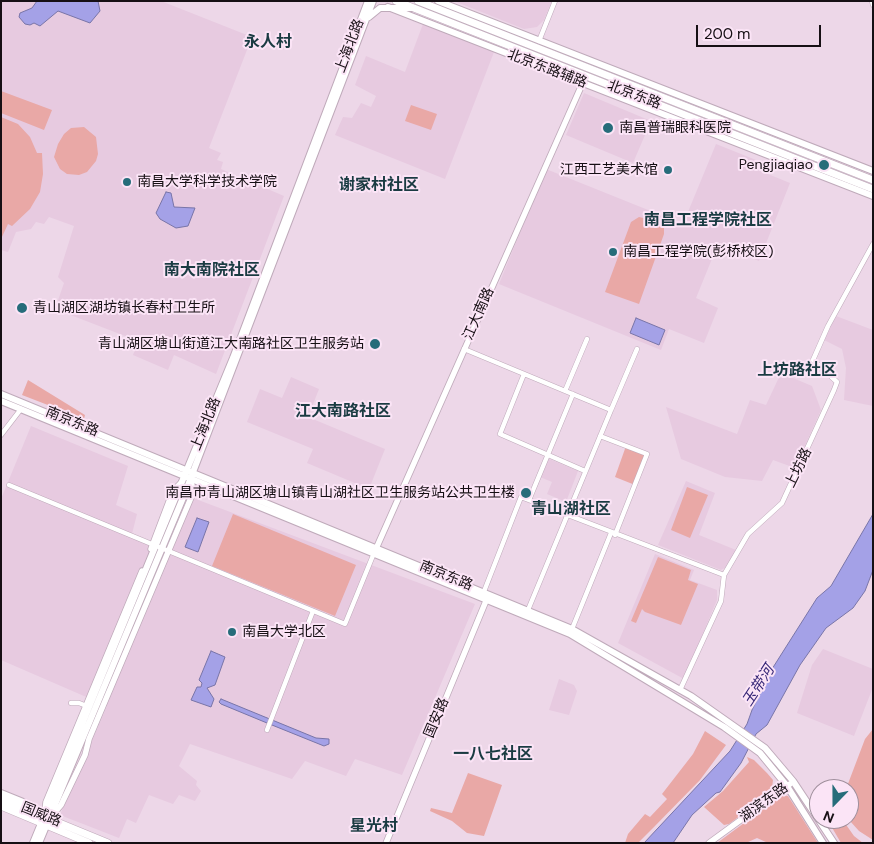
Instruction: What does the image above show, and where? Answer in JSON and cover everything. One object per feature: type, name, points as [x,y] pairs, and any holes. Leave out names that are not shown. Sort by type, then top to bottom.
[{"type":"main road","points":[[361,1],[362,15]]},
{"type":"main road","name":"上海北路","points":[[39,843],[42,820],[188,478],[368,1]]},
{"type":"main road","name":"上海北路","points":[[191,470],[373,1]]},
{"type":"main road","name":"北京东路","points":[[396,1],[584,79],[873,188]]},
{"type":"main road","name":"北京东路","points":[[418,1],[432,3],[538,44],[873,180]]},
{"type":"main road","points":[[365,22],[376,9],[388,7],[415,9]]},
{"type":"main road","name":"北京东路辅路","points":[[388,7],[584,79],[873,196]]},
{"type":"main road","name":"北京东路辅路","points":[[538,44],[873,171]]},
{"type":"main road","name":"南京东路","points":[[1,394],[191,470],[570,634],[636,672],[737,736],[760,753],[787,786],[823,843]]},
{"type":"main road","name":"南京东路","points":[[1,401],[188,478],[375,550]]},
{"type":"main road","name":"上海北路","points":[[33,843],[88,707],[159,549]]},
{"type":"main road","name":"南京东路","points":[[485,596],[528,610],[572,629],[680,690],[755,740],[773,755],[794,781],[834,843]]},
{"type":"main road","points":[[1,793],[33,806],[42,820]]},
{"type":"main road","name":"国威路","points":[[1,799],[89,843]]},
{"type":"main road","name":"国威路","points":[[1,808],[108,843]]},
{"type":"street","points":[[538,44],[555,1]]},
{"type":"street","points":[[872,1],[873,5]]},
{"type":"street","name":"江大南路","points":[[375,550],[584,79]]},
{"type":"street","name":"上坊路","points":[[680,690],[722,601],[724,576],[748,534],[782,503],[805,457],[837,382],[814,360],[828,326],[873,244]]},
{"type":"street","points":[[565,391],[587,339]]},
{"type":"street","points":[[464,349],[611,410]]},
{"type":"street","points":[[528,610],[637,349]]},
{"type":"street","points":[[524,374],[500,434],[585,471]]},
{"type":"street","points":[[529,500],[573,394]]},
{"type":"street","points":[[1,434],[21,409]]},
{"type":"street","points":[[572,629],[647,454],[600,436]]},
{"type":"street","points":[[159,549],[193,493],[188,478]]},
{"type":"street","points":[[9,485],[159,549],[345,624],[375,550]]},
{"type":"street","points":[[485,596],[521,497],[724,576]]},
{"type":"street","name":"国安路","points":[[386,843],[485,596]]},
{"type":"street","points":[[268,728],[313,611]]},
{"type":"street","points":[[71,703],[88,707]]},
{"type":"street","name":"湖滨东路","points":[[709,843],[794,781]]},
{"type":"shaded area","name":"南昌大学科学技术学院","points":[[1,1],[161,1],[252,37],[209,148],[221,153],[217,160],[223,162],[221,169],[284,196],[216,374],[174,355],[168,370],[133,355],[138,341],[55,309],[64,283],[58,277],[74,226],[49,217],[44,224],[36,222],[31,229],[16,232],[8,252],[1,250]]},
{"type":"shaded area","points":[[37,1],[98,1],[100,11],[90,23],[58,11],[40,26],[34,23],[30,25],[25,24],[19,17],[20,13],[32,8]]},
{"type":"shaded area","points":[[454,1],[552,1],[544,20],[537,27],[524,29]]},
{"type":"shaded area","points":[[423,24],[494,52],[445,179],[335,135],[343,117],[352,118],[361,103],[371,107],[376,96],[355,85],[366,56],[405,72]]},
{"type":"shaded area","points":[[1,91],[52,110],[44,130],[1,113]]},
{"type":"shaded area","name":"南昌普瑞眼科医院","points":[[584,93],[651,121],[633,163],[566,135]]},
{"type":"shaded area","points":[[411,105],[437,114],[431,130],[405,121]]},
{"type":"shaded area","points":[[1,117],[18,124],[30,137],[37,153],[42,153],[43,174],[40,192],[30,209],[12,226],[8,224],[1,239]]},
{"type":"shaded area","points":[[84,127],[96,137],[98,154],[96,161],[87,172],[79,175],[67,174],[60,169],[54,157],[58,144],[64,134],[71,128]]},
{"type":"shaded area","name":"南昌工程学院(彭桥校区)","points":[[716,144],[761,162],[758,170],[790,183],[759,261],[718,244],[696,298],[718,308],[704,343],[669,329],[661,350],[499,284],[546,169],[683,224]]},
{"type":"shaded area","points":[[166,192],[171,193],[174,207],[195,208],[188,226],[176,228],[160,219],[156,213]]},
{"type":"shaded area","points":[[639,217],[657,221],[664,228],[664,234],[639,304],[605,292],[631,222]]},
{"type":"shaded area","points":[[836,316],[873,330],[873,406],[844,400],[846,368],[842,349],[824,340]]},
{"type":"shaded area","points":[[636,318],[665,330],[659,345],[630,333]]},
{"type":"shaded area","points":[[781,373],[812,386],[821,410],[795,468],[773,460],[762,481],[725,477],[681,459],[666,407],[737,434],[750,400],[766,405]]},
{"type":"shaded area","points":[[291,377],[319,389],[308,417],[385,449],[369,489],[307,463],[313,449],[247,422],[260,389],[282,398]]},
{"type":"shaded area","points":[[28,380],[85,415],[84,419],[22,395]]},
{"type":"shaded area","name":"南昌大学北区","points":[[31,426],[128,466],[116,505],[137,514],[132,534],[172,550],[193,498],[475,604],[402,775],[355,759],[346,776],[305,761],[292,779],[190,744],[179,766],[197,781],[196,785],[201,791],[195,801],[179,795],[173,804],[149,795],[136,823],[127,819],[119,838],[60,815],[107,706],[1,660],[1,499]]},
{"type":"shaded area","points":[[626,446],[647,454],[635,485],[615,477]]},
{"type":"shaded area","points":[[547,458],[578,471],[566,502],[547,494],[552,482],[540,477]]},
{"type":"shaded area","points":[[686,481],[715,493],[699,535],[736,550],[728,566],[721,570],[658,545]]},
{"type":"shaded area","points":[[687,487],[708,495],[690,538],[671,530]]},
{"type":"shaded area","points":[[233,514],[356,565],[335,616],[212,566]]},
{"type":"shaded area","points":[[873,514],[873,570],[865,591],[853,608],[826,628],[800,665],[767,725],[756,734],[741,763],[720,792],[716,793],[692,815],[673,843],[644,843],[730,751],[747,724],[772,669],[817,598],[831,586]]},
{"type":"shaded area","points":[[197,518],[209,522],[198,552],[185,547]]},
{"type":"shaded area","points":[[655,554],[694,570],[690,580],[717,590],[717,600],[684,679],[618,643]]},
{"type":"shaded area","points":[[658,557],[691,570],[688,580],[698,584],[681,625],[645,612],[642,609],[636,623],[631,621]]},
{"type":"shaded area","points":[[823,649],[873,669],[873,687],[854,736],[797,713],[812,665]]},
{"type":"shaded area","points":[[211,651],[225,657],[215,685],[207,688],[214,699],[211,707],[191,700],[197,687],[201,687],[202,683],[199,680]]},
{"type":"shaded area","points":[[559,679],[574,685],[577,691],[569,715],[549,710]]},
{"type":"shaded area","points":[[221,699],[316,738],[329,739],[329,744],[324,746],[221,704],[219,702]]},
{"type":"shaded area","points":[[873,729],[873,840],[857,829],[859,829],[859,779],[850,779],[865,739]]},
{"type":"shaded area","points":[[705,731],[726,745],[700,780],[638,843],[625,843],[628,834],[645,814],[650,817],[667,799],[662,794],[693,754]]},
{"type":"shaded area","points":[[747,757],[754,760],[773,780],[772,788],[761,800],[729,824],[724,825],[704,807],[723,791],[749,762]]},
{"type":"shaded area","points":[[468,773],[502,785],[484,836],[467,833],[452,821],[430,811],[431,808],[452,813]]},
{"type":"shaded area","points":[[782,795],[788,796],[818,843],[768,843],[757,838],[746,843],[717,843]]},
{"type":"shaded area","points":[[833,829],[849,829],[863,843],[841,843]]},
{"type":"place","name":"南昌普瑞眼科医院","points":[[608,128]]},
{"type":"place","name":"Pengjiaqiao","points":[[824,165]]},
{"type":"place","name":"江西工艺美术馆","points":[[668,170]]},
{"type":"place","name":"南昌大学科学技术学院","points":[[127,182]]},
{"type":"place","name":"南昌工程学院(彭桥校区)","points":[[613,252]]},
{"type":"place","name":"青山湖区湖坊镇长春村卫生所","points":[[22,308]]},
{"type":"place","name":"青山湖区塘山街道江大南路社区卫生服务站","points":[[375,344]]},
{"type":"place","name":"南昌市青山湖区塘山镇青山湖社区卫生服务站公共卫生楼","points":[[526,493]]},
{"type":"place","name":"南昌大学北区","points":[[232,632]]},
{"type":"district","name":"永人村","points":[[268,43]]},
{"type":"district","name":"谢家村社区","points":[[379,186]]},
{"type":"district","name":"南昌工程学院社区","points":[[708,221]]},
{"type":"district","name":"南大南院社区","points":[[212,271]]},
{"type":"district","name":"上坊路社区","points":[[797,371]]},
{"type":"district","name":"江大南路社区","points":[[343,412]]},
{"type":"district","name":"青山湖社区","points":[[571,510]]},
{"type":"district","name":"一八七社区","points":[[493,755]]},
{"type":"district","name":"星光村","points":[[374,827]]},
{"type":"water label","name":"玉带河","points":[[759,686]]}]
